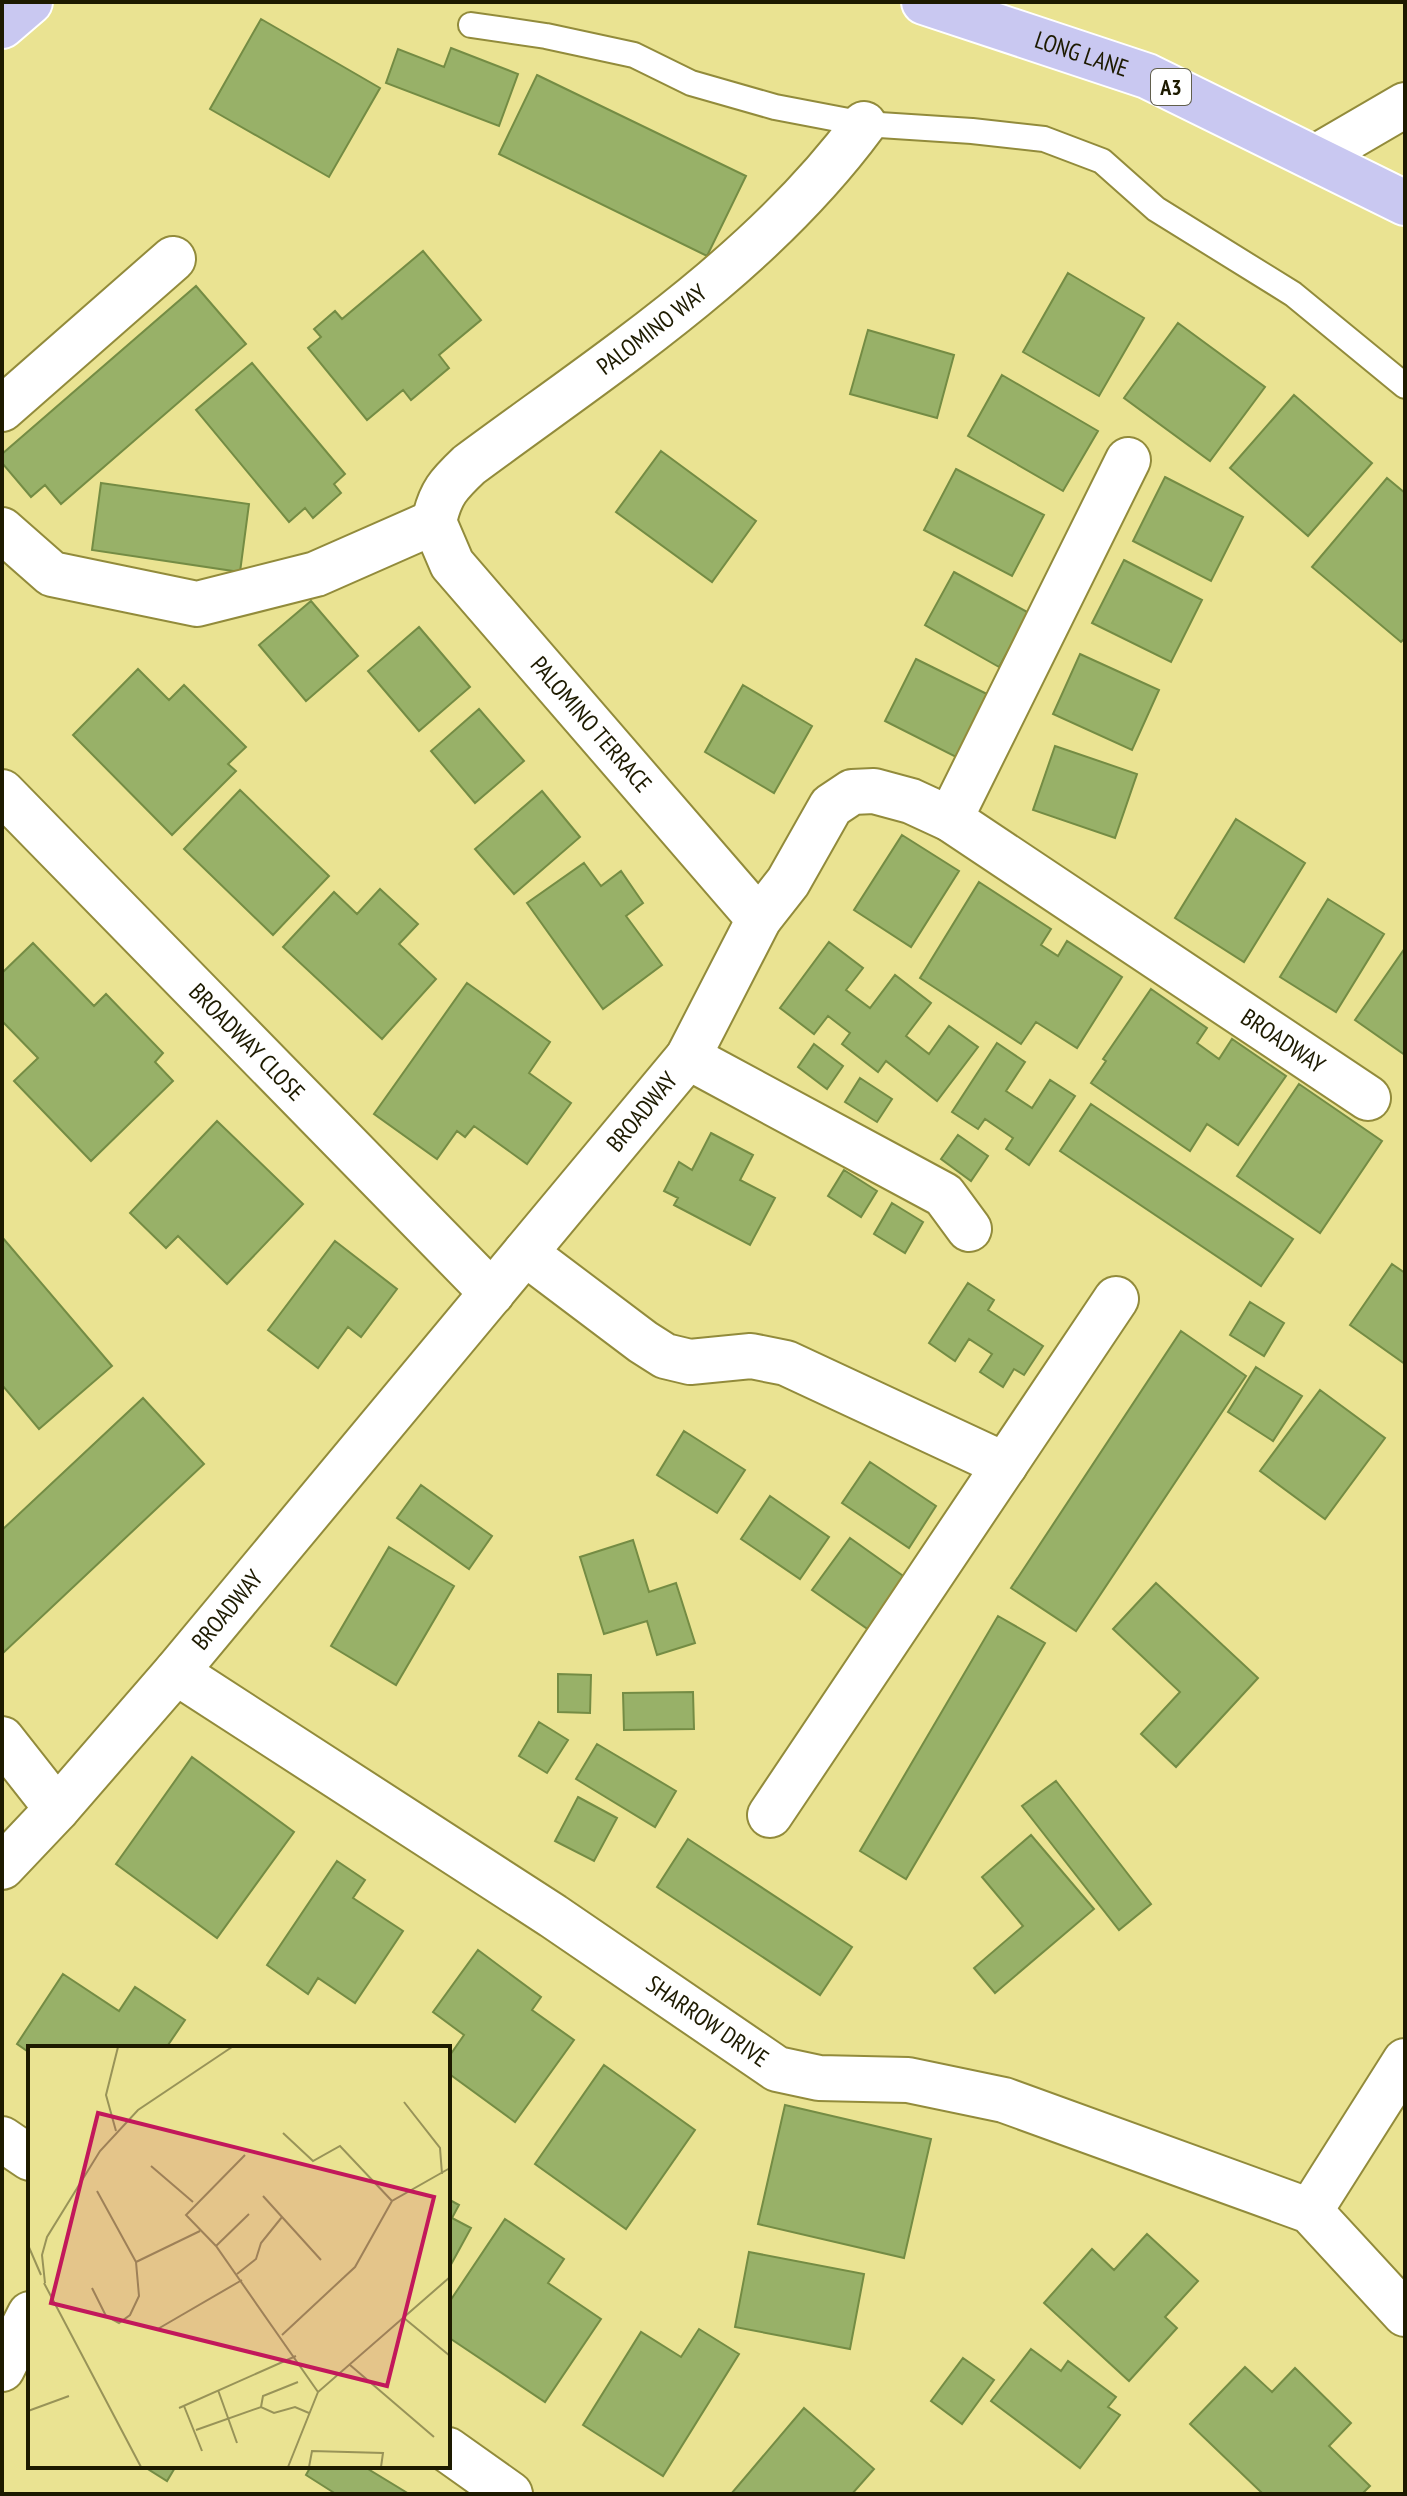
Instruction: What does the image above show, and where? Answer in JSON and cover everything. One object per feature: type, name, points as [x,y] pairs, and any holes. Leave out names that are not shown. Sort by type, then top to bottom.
[{"type":"main road","points":[[2,26],[30,2]]},
{"type":"main road","name":"LONG LANE","points":[[924,2],[1147,76],[1405,203]]},
{"type":"street","points":[[1314,158],[1405,105]]},
{"type":"street","name":"PALOMINO WAY","points":[[434,522],[438,502],[448,484],[469,465],[697,296],[837,161],[864,124]]},
{"type":"street","points":[[2,409],[173,259]]},
{"type":"street","points":[[950,819],[1128,460]]},
{"type":"street","points":[[2,530],[52,574],[197,604],[316,574],[434,522]]},
{"type":"street","name":"PALOMINO TERRACE","points":[[434,522],[452,564],[759,919]]},
{"type":"street","name":"BROADWAY","points":[[2,1867],[57,1809],[176,1672],[688,1057],[759,919],[788,882],[831,806],[852,792],[874,791],[950,819],[1368,1098]]},
{"type":"street","name":"BROADWAY CLOSE","points":[[2,792],[492,1293]]},
{"type":"street","points":[[688,1057],[944,1195],[969,1229]]},
{"type":"street","points":[[525,1253],[665,1356],[690,1362],[751,1356],[786,1363],[1005,1465]]},
{"type":"street","points":[[770,1815],[1116,1299]]},
{"type":"street","name":"SHARROW DRIVE","points":[[176,1672],[553,1916],[777,2069],[819,2078],[908,2080],[1004,2100],[1310,2211],[1405,2314]]},
{"type":"street","points":[[2,1739],[57,1809]]},
{"type":"street","points":[[1310,2211],[1405,2061]]},
{"type":"street","points":[[2,2139],[28,2157]]},
{"type":"street","points":[[2,2369],[28,2318]]},
{"type":"street","points":[[450,2451],[510,2494]]},
{"type":"lane","points":[[471,25],[546,36],[634,55],[691,83],[775,107],[864,124],[1044,139],[1102,161],[1156,209],[1293,294],[1405,386]]},
{"type":"building","points":[[261,19],[380,88],[329,177],[210,109]]},
{"type":"building","points":[[451,48],[518,74],[499,126],[386,83],[398,49],[444,67]]},
{"type":"building","points":[[537,75],[746,176],[707,256],[499,154]]},
{"type":"building","points":[[423,251],[481,320],[439,355],[449,368],[411,400],[403,390],[367,420],[308,348],[321,337],[314,329],[335,311],[342,319]]},
{"type":"building","points":[[1068,273],[1144,318],[1099,396],[1023,352]]},
{"type":"building","points":[[196,286],[246,344],[61,504],[45,485],[31,497],[2,463],[2,454]]},
{"type":"building","points":[[1178,323],[1265,387],[1210,461],[1124,398]]},
{"type":"building","points":[[868,330],[954,355],[937,418],[850,394]]},
{"type":"building","points":[[252,363],[345,474],[334,484],[341,493],[313,518],[305,508],[289,522],[196,410]]},
{"type":"building","points":[[1002,375],[1098,431],[1063,491],[968,436]]},
{"type":"building","points":[[1294,395],[1372,463],[1308,536],[1230,468]]},
{"type":"building","points":[[661,451],[756,521],[712,582],[616,512]]},
{"type":"building","points":[[956,469],[1044,515],[1012,576],[924,530]]},
{"type":"building","points":[[1165,477],[1243,517],[1211,581],[1133,541]]},
{"type":"building","points":[[1387,478],[1405,493],[1405,638],[1401,642],[1312,567]]},
{"type":"building","points":[[101,483],[249,504],[240,572],[92,550]]},
{"type":"building","points":[[1124,560],[1202,600],[1171,662],[1092,623]]},
{"type":"building","points":[[954,572],[1029,613],[999,667],[925,625]]},
{"type":"building","points":[[311,601],[358,656],[306,701],[259,645]]},
{"type":"building","points":[[419,627],[470,687],[419,731],[368,671]]},
{"type":"building","points":[[1080,654],[1159,690],[1132,750],[1053,714]]},
{"type":"building","points":[[916,659],[993,697],[962,760],[885,721]]},
{"type":"building","points":[[138,669],[169,700],[184,685],[246,747],[228,764],[236,771],[172,835],[73,735]]},
{"type":"building","points":[[743,685],[812,726],[774,793],[705,752]]},
{"type":"building","points":[[479,709],[524,761],[475,803],[431,751]]},
{"type":"building","points":[[1055,746],[1137,774],[1115,838],[1033,810]]},
{"type":"building","points":[[240,790],[329,876],[273,935],[184,849]]},
{"type":"building","points":[[542,791],[580,837],[514,894],[475,849]]},
{"type":"building","points":[[1236,819],[1305,863],[1244,962],[1175,918]]},
{"type":"building","points":[[902,835],[959,871],[911,947],[854,910]]},
{"type":"building","points":[[584,863],[601,886],[621,871],[643,903],[626,916],[662,965],[603,1009],[527,903]]},
{"type":"building","points":[[979,882],[1051,929],[1041,945],[1058,956],[1067,941],[1122,977],[1077,1048],[1036,1022],[1021,1044],[920,978]]},
{"type":"building","points":[[380,889],[418,924],[399,944],[436,979],[382,1039],[283,947],[334,892],[357,914]]},
{"type":"building","points":[[1328,899],[1384,934],[1336,1012],[1280,977]]},
{"type":"building","points":[[829,942],[863,968],[846,990],[870,1008],[895,975],[931,1003],[906,1036],[929,1054],[949,1026],[978,1047],[937,1101],[886,1061],[878,1072],[842,1044],[850,1033],[828,1016],[814,1034],[780,1008]]},
{"type":"building","points":[[33,943],[94,1006],[106,994],[163,1053],[155,1062],[173,1081],[91,1161],[14,1081],[38,1058],[2,1021],[2,973]]},
{"type":"building","points":[[1405,948],[1405,1055],[1355,1020]]},
{"type":"building","points":[[467,983],[550,1042],[529,1073],[571,1103],[527,1164],[474,1126],[465,1137],[457,1131],[437,1159],[374,1114]]},
{"type":"building","points":[[1151,989],[1207,1028],[1197,1043],[1219,1059],[1232,1039],[1286,1076],[1238,1145],[1207,1124],[1190,1151],[1091,1083],[1106,1061],[1103,1059]]},
{"type":"building","points":[[997,1043],[1025,1062],[1006,1091],[1032,1108],[1050,1080],[1075,1096],[1029,1165],[1006,1149],[1013,1138],[985,1119],[978,1129],[952,1112]]},
{"type":"building","points":[[814,1044],[843,1066],[827,1089],[798,1067]]},
{"type":"building","points":[[860,1078],[892,1099],[877,1122],[845,1102]]},
{"type":"building","points":[[1299,1084],[1382,1141],[1320,1233],[1237,1176]]},
{"type":"building","points":[[1091,1104],[1293,1239],[1261,1286],[1060,1151]]},
{"type":"building","points":[[217,1121],[303,1204],[227,1284],[178,1236],[166,1248],[130,1213]]},
{"type":"building","points":[[711,1133],[753,1155],[740,1180],[775,1198],[750,1245],[674,1205],[678,1198],[664,1191],[679,1162],[692,1170]]},
{"type":"building","points":[[958,1135],[988,1156],[971,1181],[941,1159]]},
{"type":"building","points":[[844,1170],[877,1191],[861,1217],[828,1196]]},
{"type":"building","points":[[892,1203],[923,1222],[905,1253],[874,1234]]},
{"type":"building","points":[[2,1237],[112,1366],[39,1429],[2,1385]]},
{"type":"building","points":[[335,1241],[397,1289],[361,1337],[348,1327],[318,1368],[268,1330]]},
{"type":"building","points":[[1392,1264],[1405,1273],[1405,1364],[1350,1325]]},
{"type":"building","points":[[968,1283],[994,1300],[988,1310],[1043,1346],[1024,1375],[1014,1369],[1003,1387],[980,1372],[992,1354],[969,1339],[955,1361],[929,1343]]},
{"type":"building","points":[[1250,1302],[1284,1323],[1264,1356],[1230,1335]]},
{"type":"building","points":[[1181,1331],[1246,1376],[1076,1631],[1011,1588]]},
{"type":"building","points":[[1256,1367],[1302,1396],[1273,1441],[1228,1412]]},
{"type":"building","points":[[1320,1390],[1385,1438],[1325,1519],[1260,1471]]},
{"type":"building","points":[[143,1398],[204,1464],[2,1654],[2,1530]]},
{"type":"building","points":[[684,1431],[745,1470],[717,1513],[657,1475]]},
{"type":"building","points":[[870,1462],[936,1506],[909,1548],[842,1503]]},
{"type":"building","points":[[421,1485],[492,1536],[469,1569],[397,1518]]},
{"type":"building","points":[[770,1496],[829,1537],[800,1579],[741,1539]]},
{"type":"building","points":[[850,1538],[906,1578],[869,1630],[812,1590]]},
{"type":"building","points":[[633,1540],[649,1592],[676,1583],[695,1643],[657,1655],[647,1621],[604,1634],[580,1557]]},
{"type":"building","points":[[389,1547],[454,1586],[396,1685],[331,1646]]},
{"type":"building","points":[[1156,1583],[1258,1678],[1176,1767],[1141,1734],[1180,1692],[1113,1629]]},
{"type":"building","points":[[998,1616],[1045,1643],[906,1879],[860,1851]]},
{"type":"building","points":[[558,1674],[591,1675],[590,1713],[558,1712]]},
{"type":"building","points":[[693,1692],[694,1729],[624,1730],[623,1693]]},
{"type":"building","points":[[539,1722],[568,1740],[547,1773],[519,1756]]},
{"type":"building","points":[[597,1744],[676,1791],[655,1827],[576,1779]]},
{"type":"building","points":[[192,1757],[294,1832],[217,1938],[116,1864]]},
{"type":"building","points":[[1056,1781],[1151,1904],[1119,1930],[1022,1806]]},
{"type":"building","points":[[578,1797],[617,1818],[594,1861],[555,1841]]},
{"type":"building","points":[[1031,1835],[1094,1909],[995,1993],[974,1968],[1023,1926],[982,1877]]},
{"type":"building","points":[[688,1839],[852,1947],[820,1995],[657,1887]]},
{"type":"building","points":[[337,1861],[365,1880],[353,1898],[403,1931],[355,2003],[318,1978],[308,1994],[267,1965]]},
{"type":"building","points":[[478,1950],[541,1997],[532,2010],[574,2040],[515,2122],[450,2074],[450,2055],[464,2035],[433,2012]]},
{"type":"building","points":[[63,1974],[119,2011],[135,1987],[185,2020],[167,2046],[28,2046],[28,2052],[17,2044]]},
{"type":"building","points":[[604,2065],[695,2130],[626,2229],[535,2164]]},
{"type":"building","points":[[785,2105],[931,2139],[904,2258],[758,2224]]},
{"type":"building","points":[[450,2200],[459,2205],[452,2218],[471,2228],[450,2266]]},
{"type":"building","points":[[505,2219],[564,2259],[548,2283],[601,2319],[545,2402],[450,2338],[450,2301]]},
{"type":"building","points":[[1147,2234],[1198,2281],[1165,2317],[1177,2328],[1129,2381],[1044,2303],[1092,2249],[1114,2270]]},
{"type":"building","points":[[749,2252],[864,2274],[850,2349],[735,2327]]},
{"type":"building","points":[[699,2329],[739,2354],[663,2476],[583,2425],[641,2332],[681,2357]]},
{"type":"building","points":[[1031,2349],[1061,2371],[1068,2361],[1116,2397],[1108,2407],[1120,2415],[1080,2468],[991,2401]]},
{"type":"building","points":[[963,2358],[994,2380],[962,2424],[931,2401]]},
{"type":"building","points":[[1245,2367],[1272,2392],[1295,2368],[1351,2423],[1329,2446],[1370,2486],[1362,2494],[1263,2494],[1190,2424]]},
{"type":"building","points":[[804,2408],[874,2469],[852,2494],[731,2494]]},
{"type":"building","points":[[146,2468],[175,2468],[167,2481]]},
{"type":"building","points":[[310,2468],[366,2468],[409,2494],[336,2494],[306,2475]]}]
